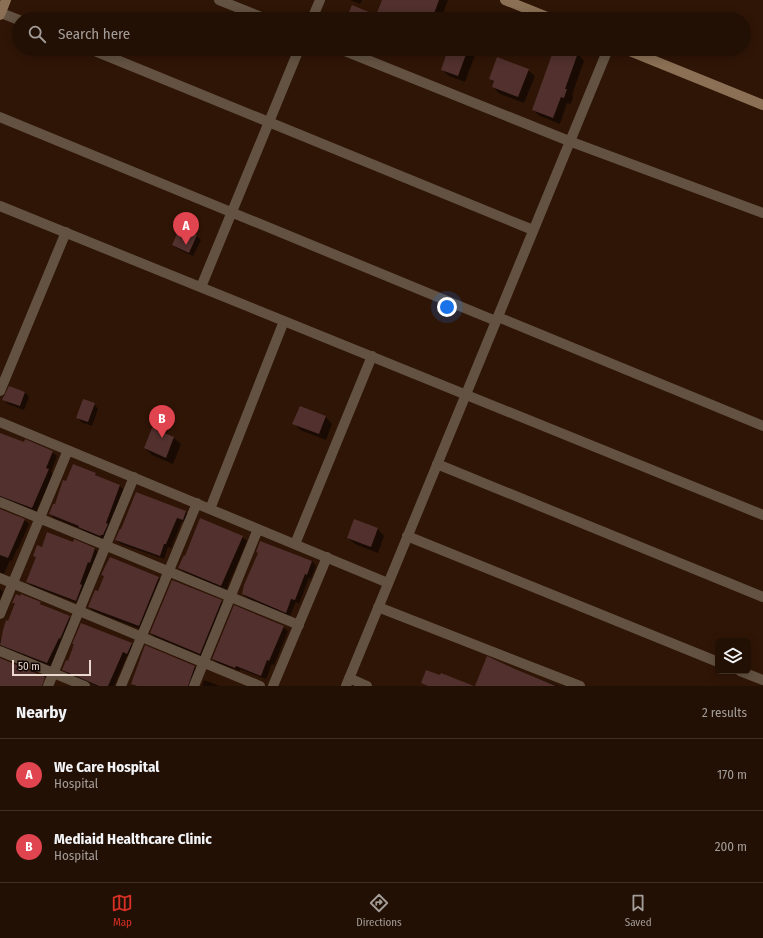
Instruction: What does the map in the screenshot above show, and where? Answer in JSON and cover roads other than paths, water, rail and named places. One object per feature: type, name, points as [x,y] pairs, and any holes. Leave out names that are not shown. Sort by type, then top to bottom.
[{"type":"street","points":[[6,0],[0,14],[12,18]]},
{"type":"street","points":[[219,0],[249,12]]},
{"type":"street","points":[[315,12],[320,0]]},
{"type":"street","points":[[505,0],[535,12]]},
{"type":"street","points":[[107,56],[533,230]]},
{"type":"street","points":[[201,287],[296,56]]},
{"type":"street","points":[[357,56],[570,142],[763,213]]},
{"type":"street","points":[[368,686],[347,682],[605,56]]},
{"type":"street","points":[[642,56],[763,105]]},
{"type":"street","points":[[0,117],[763,426]]},
{"type":"street","points":[[0,206],[763,515]]},
{"type":"street","points":[[0,391],[66,232]]},
{"type":"street","points":[[210,509],[284,321]]},
{"type":"street","points":[[295,544],[372,356]]},
{"type":"street","points":[[0,422],[388,583]]},
{"type":"street","points":[[0,614],[68,450]]},
{"type":"street","points":[[437,464],[763,597]]},
{"type":"street","points":[[48,686],[134,477]]},
{"type":"street","points":[[0,502],[299,626]]},
{"type":"street","points":[[121,686],[197,503]]},
{"type":"street","points":[[194,686],[258,529]]},
{"type":"street","points":[[407,536],[715,661]]},
{"type":"street","points":[[273,686],[327,557]]},
{"type":"street","points":[[0,578],[260,686]]},
{"type":"street","points":[[378,607],[580,686]]},
{"type":"street","points":[[0,651],[85,686]]},
{"type":"street","points":[[747,674],[761,680]]},
{"type":"place","name":"We Care Hospital","points":[[186,245]]},
{"type":"place","name":"Mediaid Healthcare Clinic","points":[[162,438]]}]
